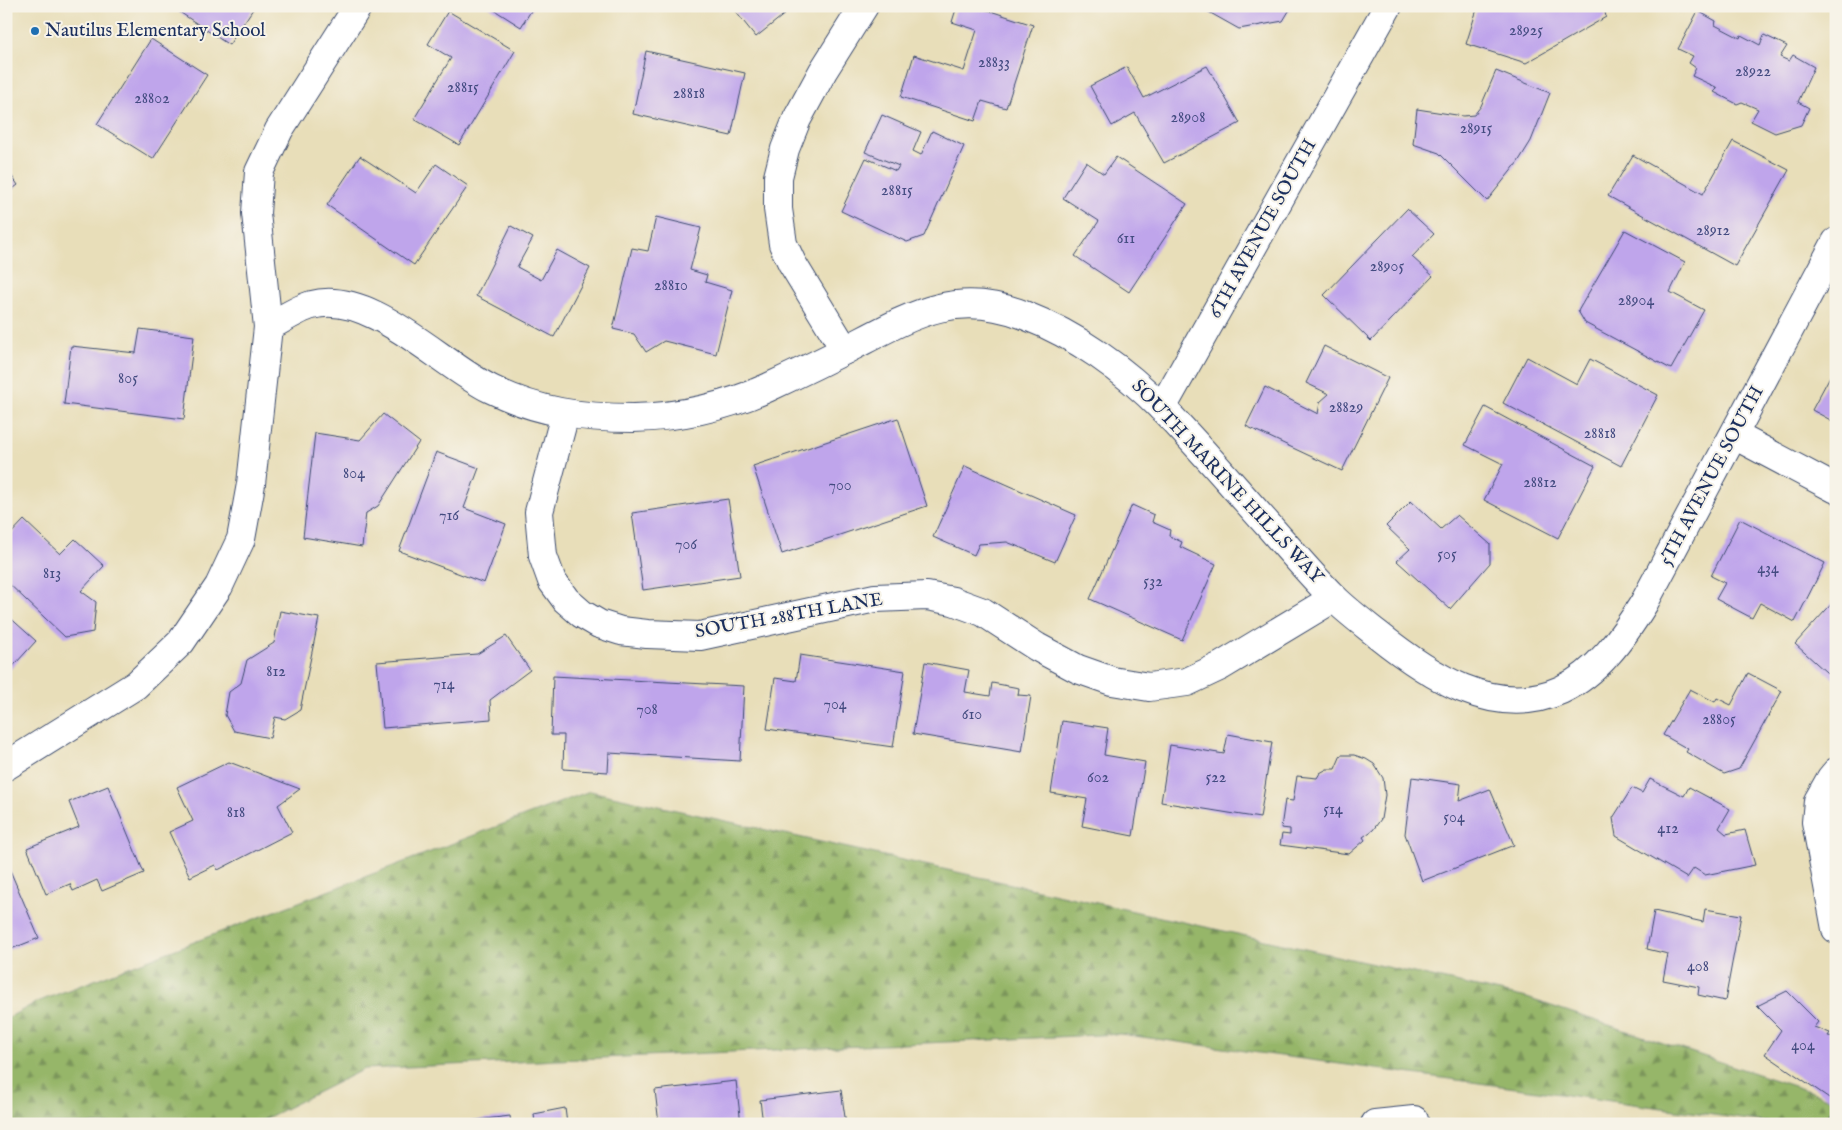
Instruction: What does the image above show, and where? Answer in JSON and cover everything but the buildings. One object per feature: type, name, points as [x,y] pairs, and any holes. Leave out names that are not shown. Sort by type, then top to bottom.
[{"type":"street","points":[[6,766],[136,685],[181,642],[219,586],[241,539],[251,484],[268,327],[256,213],[259,172],[279,130],[358,6]]},
{"type":"street","points":[[845,350],[792,263],[783,244],[778,209],[778,177],[789,136],[804,104],[864,6]]},
{"type":"street","name":"6TH AVENUE SOUTH","points":[[1162,408],[1388,6]]},
{"type":"street","name":"5TH AVENUE SOUTH","points":[[1334,598],[1392,646],[1419,665],[1443,680],[1469,692],[1514,700],[1541,696],[1562,689],[1585,674],[1605,656],[1626,632],[1644,603],[1836,242]]},
{"type":"street","name":"SOUTH MARINE HILLS WAY","points":[[268,327],[312,305],[338,303],[362,308],[388,321],[489,388],[525,402],[565,414],[600,418],[646,417],[672,416],[700,411],[764,390],[901,321],[927,310],[957,304],[993,305],[1024,315],[1058,331],[1092,351],[1129,377],[1162,408],[1334,598]]},
{"type":"street","name":"SOUTH 288TH LANE","points":[[565,414],[539,512],[543,556],[552,581],[566,600],[582,614],[599,624],[621,631],[700,636],[875,598],[927,596],[953,601],[983,612],[1037,647],[1078,669],[1112,681],[1149,687],[1187,682],[1213,670],[1334,598]]},
{"type":"street","points":[[1734,435],[1836,489]]},
{"type":"street","points":[[1836,772],[1818,801],[1816,822],[1836,929]]},
{"type":"street","points":[[1375,1124],[1414,1120]]},
{"type":"green space","points":[[590,791],[1527,998],[1836,1100],[1836,1124],[1779,1124],[1120,1034],[364,1069],[255,1124],[6,1124],[6,1019],[37,1002]]},
{"type":"place","name":"Nautilus Elementary School","points":[[35,31]]}]
